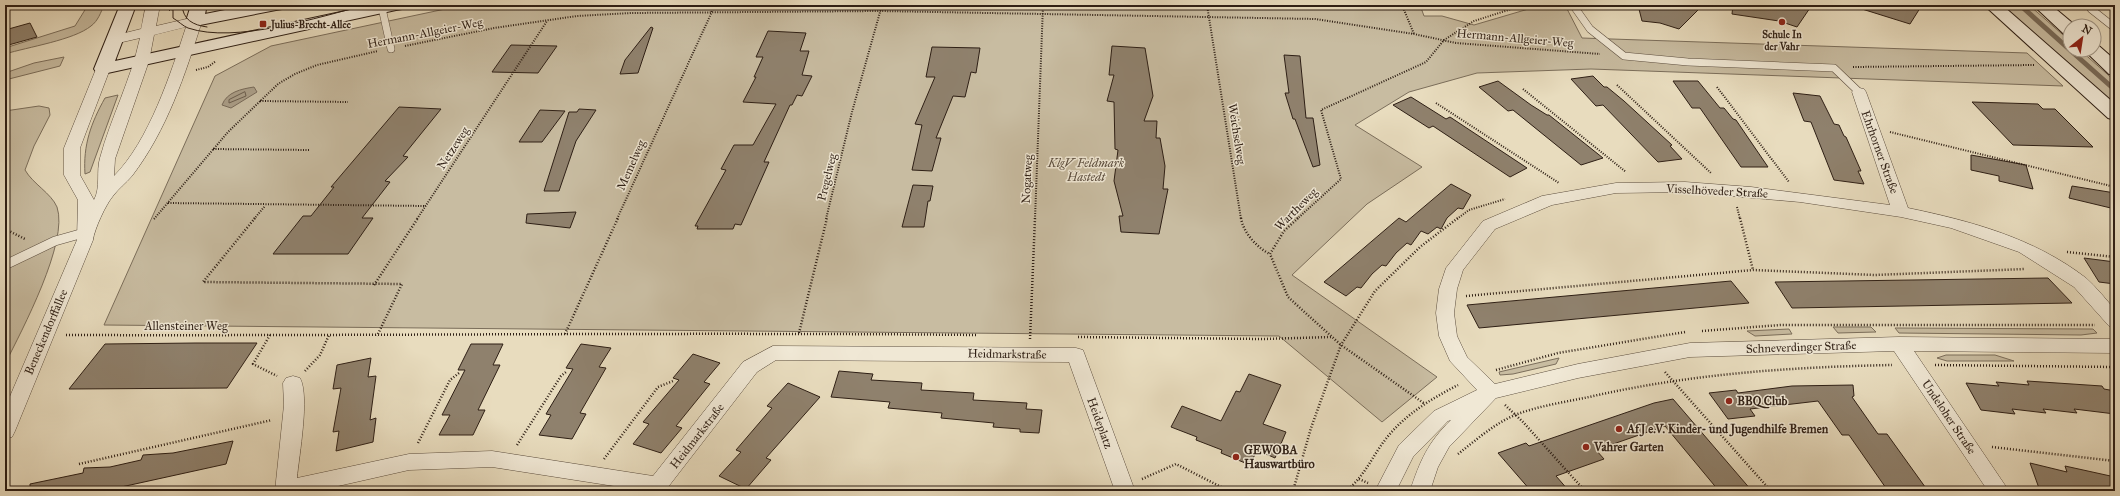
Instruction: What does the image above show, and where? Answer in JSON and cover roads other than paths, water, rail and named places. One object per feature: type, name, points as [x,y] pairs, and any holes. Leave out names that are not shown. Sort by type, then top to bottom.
[{"type":"main road","name":"Beneckendorffallee","points":[[103,69],[128,5]]},
{"type":"main road","points":[[197,13],[276,5]]},
{"type":"main road","points":[[1992,5],[2115,114]]},
{"type":"main road","points":[[2041,5],[2062,23]]},
{"type":"main road","points":[[103,69],[389,7]]},
{"type":"street","name":"Beneckendorffallee","points":[[105,194],[107,159],[142,61],[153,5]]},
{"type":"street","points":[[114,40],[147,32],[197,13]]},
{"type":"street","name":"Beneckendorffallee","points":[[86,232],[105,194],[125,174],[143,149],[175,83],[197,13]]},
{"type":"street","name":"Beneckendorffallee","points":[[5,431],[85,240],[86,200],[72,175],[72,148],[103,69]]},
{"type":"street","name":"Ehrhorner Straße","points":[[1859,92],[1901,212]]},
{"type":"street","name":"Visselhöveder Straße","points":[[1491,392],[1459,361],[1448,336],[1445,313],[1447,298],[1455,268],[1489,225],[1548,200],[1616,188],[1685,187],[1800,197],[1901,212],[1954,223],[2025,248],[2080,284],[2115,320]]},
{"type":"street","name":"Schneverdinger Straße","points":[[1385,491],[1406,451],[1441,416],[1491,392],[1578,371],[1690,350],[1899,344],[2115,346]]},
{"type":"street","name":"Undeloher Straße","points":[[1899,344],[1999,491]]},
{"type":"street","name":"Heidmarkstraße","points":[[285,490],[409,462],[492,459],[658,485],[750,367],[773,353],[1076,355]]},
{"type":"street","name":"Heideplatz","points":[[1076,355],[1124,489]]},
{"type":"street","points":[[285,490],[293,416],[293,383]]},
{"type":"street","points":[[1420,491],[1428,467],[1442,441],[1491,392]]},
{"type":"lane","points":[[1573,5],[1590,29],[1624,56],[1688,62],[1834,68],[1859,92]]},
{"type":"lane","points":[[2090,5],[2091,9],[2115,28]]},
{"type":"lane","points":[[389,7],[391,49]]},
{"type":"lane","points":[[5,265],[39,248],[86,232]]},
{"type":"water","points":[[254,87],[257,92],[231,108],[222,105],[231,94],[239,90]]},
{"type":"waterway","points":[[2020,5],[2115,90]]},
{"type":"tram line","points":[[173,5],[173,18],[186,27],[207,32],[229,33],[277,27],[366,5]]},
{"type":"tram line","points":[[182,5],[184,14],[190,21],[197,25],[207,27]]},
{"type":"place","name":"Schule In der Vahr","points":[[1782,22]]},
{"type":"place","name":"Julius-Brecht-Allee","points":[[263,24]]},
{"type":"place","name":"BBQ Club","points":[[1729,401]]},
{"type":"place","name":"AfJ e.V. Kinder- und Jugendhilfe Bremen","points":[[1619,429]]},
{"type":"place","name":"Vahrer Garten","points":[[1586,447]]},
{"type":"place","name":"GEWOBA Hauswartbüro","points":[[1236,457]]},
{"type":"park label","name":"KlgV Feldmark Hastedt","points":[[1086,170]]}]
